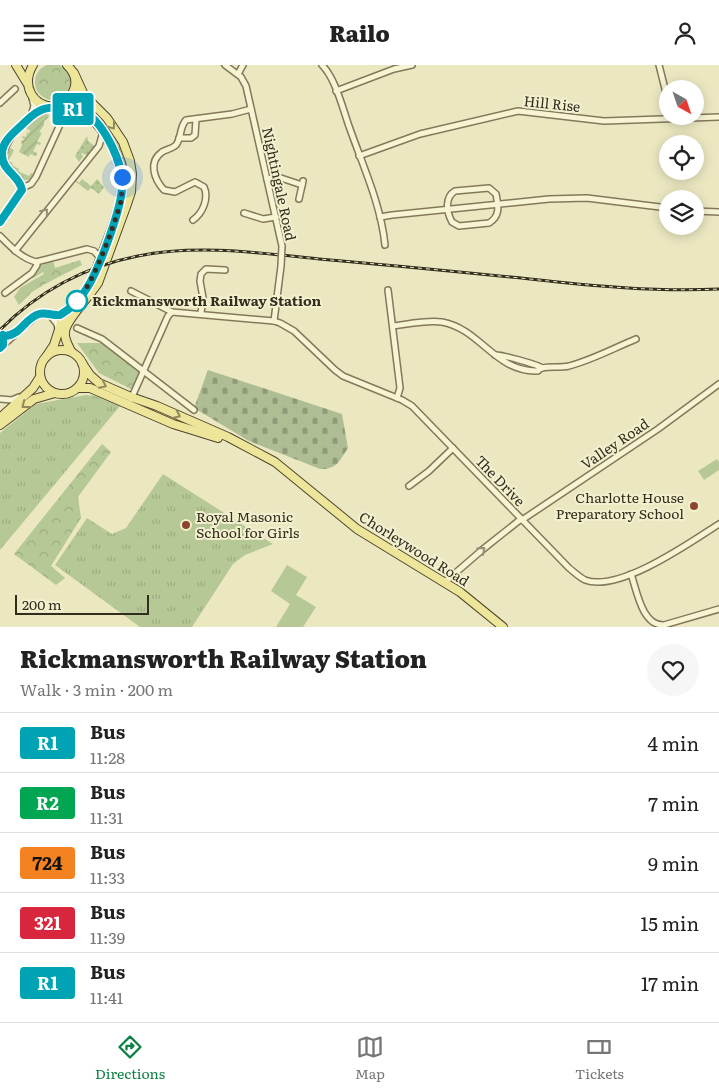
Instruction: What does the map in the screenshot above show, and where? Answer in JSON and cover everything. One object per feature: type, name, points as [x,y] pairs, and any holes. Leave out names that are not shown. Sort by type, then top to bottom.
[{"type":"main road","points":[[16,65],[37,101],[53,107],[78,109],[86,112],[103,132],[117,158],[122,186],[121,200],[87,289],[62,320],[54,345],[40,371],[40,377],[45,387],[55,393]]},
{"type":"main road","points":[[29,88],[28,77],[33,65]]},
{"type":"main road","points":[[53,107],[64,103],[72,96],[75,85],[71,68]]},
{"type":"main road","points":[[71,68],[84,95],[107,118],[123,142],[130,161],[132,183],[127,204],[98,283],[67,324],[64,332],[65,338],[71,351],[94,380],[130,401]]},
{"type":"main road","points":[[46,357],[62,349],[71,351]]},
{"type":"main road","points":[[78,388],[83,381],[84,369],[82,363]]},
{"type":"main road","points":[[0,418],[30,390],[40,377]]},
{"type":"main road","points":[[0,425],[34,399],[78,388],[90,388],[130,401]]},
{"type":"main road","name":"Chorleywood Road","points":[[130,401],[174,424],[237,442],[275,462],[368,538],[446,582],[503,627]]},
{"type":"street","name":"Nightingale Road","points":[[225,65],[234,67],[246,86],[282,246],[274,321]]},
{"type":"street","points":[[238,74],[243,65]]},
{"type":"street","points":[[322,65],[336,91],[359,156],[380,217],[384,245]]},
{"type":"street","points":[[336,91],[394,69],[412,65]]},
{"type":"street","points":[[659,65],[663,80]]},
{"type":"street","points":[[29,88],[34,106],[31,117]]},
{"type":"street","points":[[0,103],[16,89]]},
{"type":"street","points":[[22,188],[3,164],[1,151],[7,140],[31,117],[37,112],[53,107]]},
{"type":"street","points":[[192,220],[197,217],[204,206],[206,195],[204,187],[199,183],[192,182],[175,192],[168,192],[160,185],[154,171],[156,158],[165,150],[173,147],[179,138],[180,127],[188,119],[232,114],[251,109]]},
{"type":"street","name":"Hill Rise","points":[[359,156],[420,134],[518,111],[604,121],[659,119]]},
{"type":"street","name":"Hill Rise","points":[[704,117],[719,117]]},
{"type":"street","points":[[0,222],[20,194],[22,188],[31,184],[36,177],[63,118]]},
{"type":"street","points":[[179,138],[191,138],[195,135],[196,119]]},
{"type":"street","points":[[15,251],[100,146],[103,132]]},
{"type":"street","points":[[267,179],[278,177],[302,183],[299,199]]},
{"type":"street","points":[[487,187],[496,194],[498,215],[492,222],[459,226],[450,220],[448,209],[448,198],[454,191],[487,187]]},
{"type":"street","points":[[380,217],[549,199],[587,198],[659,207]]},
{"type":"street","points":[[704,211],[719,212]]},
{"type":"street","points":[[244,213],[263,219],[276,217]]},
{"type":"street","points":[[0,236],[15,251],[36,262],[86,249],[94,251],[100,258]]},
{"type":"street","points":[[5,293],[32,273],[37,265],[36,262]]},
{"type":"street","points":[[201,313],[203,298],[200,281],[202,272],[208,269],[225,270]]},
{"type":"street","points":[[388,290],[400,388],[397,398]]},
{"type":"street","points":[[131,291],[172,312],[201,313],[274,321]]},
{"type":"street","points":[[2,347],[32,318],[41,313],[60,315],[74,305]]},
{"type":"street","points":[[130,401],[168,316],[172,312]]},
{"type":"street","points":[[49,314],[57,324],[58,329]]},
{"type":"street","name":"The Drive","points":[[274,321],[294,331],[343,376],[412,406],[521,520],[570,568],[585,580],[613,580],[631,574],[665,558],[719,524]]},
{"type":"street","points":[[393,326],[430,322],[450,324],[467,332],[501,361],[536,371],[542,368],[574,364],[636,339]]},
{"type":"street","points":[[77,328],[102,339],[194,410]]},
{"type":"street","points":[[2,333],[2,347]]},
{"type":"street","name":"Valley Road","points":[[446,582],[488,544],[521,520],[658,429],[719,384]]},
{"type":"street","points":[[0,399],[14,400],[30,390]]},
{"type":"street","points":[[409,486],[429,471],[453,448]]},
{"type":"street","points":[[631,574],[646,616],[654,624],[664,625],[719,609]]},
{"type":"green space","points":[[53,64],[60,65],[66,69],[70,75],[70,89],[66,95],[60,99],[53,100],[46,99],[40,95],[36,89],[35,82],[36,75],[40,69],[46,65]]},
{"type":"green space","points":[[50,113],[47,114],[49,116],[44,121],[44,125],[39,132],[42,133],[37,141],[41,143],[40,145],[37,144],[33,151],[37,153],[36,156],[30,154],[29,157],[19,152],[22,145],[21,141],[25,139],[22,138],[23,136],[26,137],[26,132],[29,133],[30,130],[25,128],[37,116]]},
{"type":"green space","points":[[96,119],[105,119],[123,148],[129,179],[126,202],[123,166]]},
{"type":"green space","points":[[87,136],[88,141],[96,147],[88,156],[82,153],[83,156],[79,162],[75,156]]},
{"type":"green space","points":[[8,147],[14,150],[9,160],[13,163],[12,165],[19,169],[18,171],[29,176],[31,173],[34,174],[30,180],[21,180],[12,169],[8,158]]},
{"type":"green space","points":[[82,179],[91,186],[97,179],[104,187],[99,194],[91,188],[88,191],[75,181],[79,183]]},
{"type":"green space","points":[[80,260],[82,265],[32,292],[19,305],[14,297],[20,288],[44,274],[43,272],[32,279],[39,266],[52,262],[55,268]]},
{"type":"green space","points":[[77,343],[102,343],[134,365],[139,372],[131,389],[99,373]]},
{"type":"green space","points":[[208,370],[342,414],[348,448],[334,466],[320,469],[249,441],[194,408]]},
{"type":"green space","points":[[86,395],[95,396],[120,406],[0,550],[0,433],[36,404]]},
{"type":"green space","points":[[102,444],[111,452],[78,497],[81,518],[51,566],[65,578],[56,585],[14,554]]},
{"type":"green space","points":[[717,459],[719,470],[704,480],[698,471]]},
{"type":"green space","points":[[163,474],[273,544],[245,555],[233,564],[192,627],[140,627],[55,565],[87,518],[112,534],[126,528]]},
{"type":"green space","points":[[287,565],[307,577],[296,595],[316,607],[303,627],[276,627],[290,604],[271,591]]},
{"type":"railway","points":[[0,330],[30,304],[81,274],[119,260],[161,252],[206,250],[252,252],[624,288],[719,289]]},
{"type":"bus line","name":"R1","points":[[0,222],[22,190],[21,186],[2,162],[2,151],[7,140],[42,109],[56,107],[78,109],[86,112],[101,129],[115,151],[120,166],[122,177],[121,200],[112,228],[92,280],[74,305],[60,315],[41,313],[36,315],[14,335],[3,335],[3,345],[0,348]]},
{"type":"place","name":"Rickmansworth Railway Station","points":[[77,301]]},
{"type":"place","name":"Charlotte House Preparatory School","points":[[694,506]]},
{"type":"place","name":"Royal Masonic School for Girls","points":[[186,525]]},
{"type":"route","points":[[77,301],[92,280],[112,228],[121,200],[122,177]]}]
